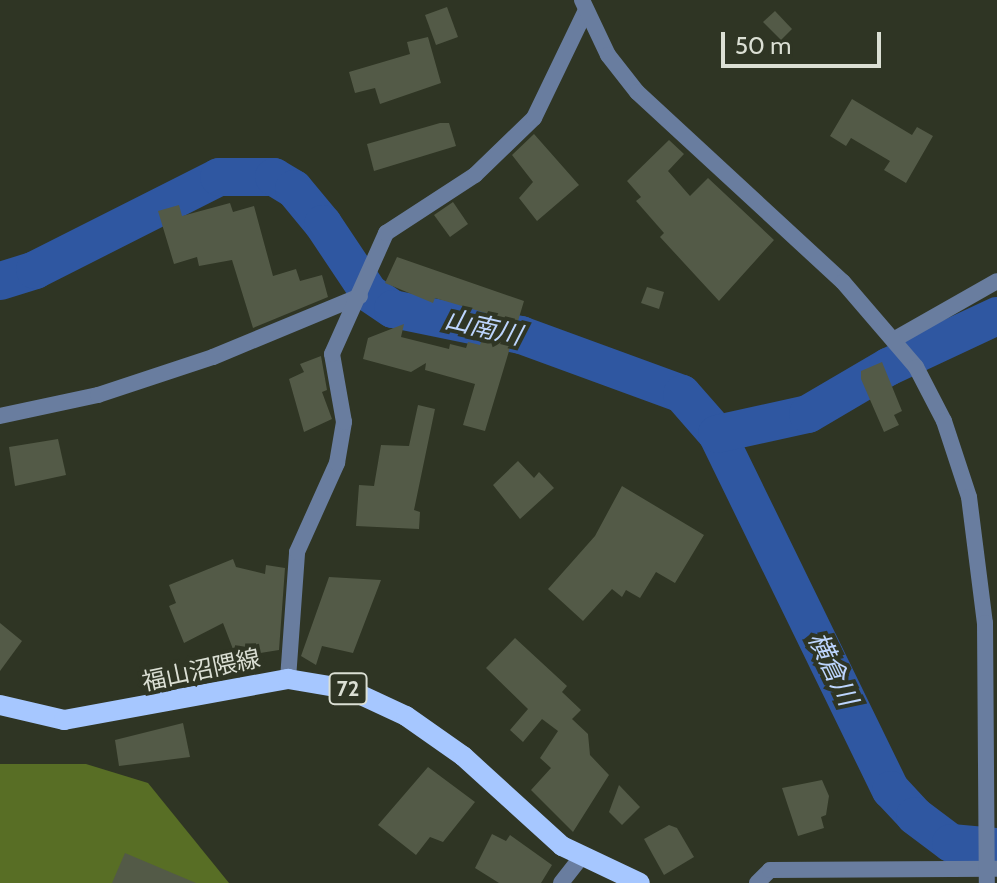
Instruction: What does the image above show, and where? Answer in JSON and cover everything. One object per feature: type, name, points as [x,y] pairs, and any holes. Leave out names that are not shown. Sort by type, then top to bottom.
[{"type":"main road","name":"福山沼隈線","points":[[0,705],[64,720],[288,679],[348,689],[406,716],[463,756],[562,846],[640,883]]},
{"type":"street","points":[[288,679],[297,552],[337,463],[344,422],[332,354],[386,233],[475,175],[534,118],[583,6]]},
{"type":"street","points":[[583,6],[637,92],[843,282],[895,339],[916,367],[944,421],[969,497],[985,623],[990,874],[770,870],[757,883]]},
{"type":"street","points":[[895,339],[997,281]]},
{"type":"street","points":[[0,416],[98,395],[213,357],[360,296]]},
{"type":"street","points":[[561,883],[581,857]]},
{"type":"green space","points":[[0,764],[86,764],[148,783],[229,883],[0,883]]},
{"type":"building","points":[[447,7],[458,37],[436,45],[425,15]]},
{"type":"building","points":[[775,11],[792,29],[781,40],[763,22]]},
{"type":"building","points":[[428,37],[441,83],[380,104],[375,88],[355,93],[349,72],[410,54],[407,42]]},
{"type":"building","points":[[852,99],[912,135],[917,127],[933,136],[906,183],[884,170],[890,161],[851,138],[846,146],[830,136]]},
{"type":"building","points":[[449,123],[456,146],[374,171],[367,144]]},
{"type":"building","points":[[534,134],[579,185],[537,221],[519,198],[533,182],[512,155]]},
{"type":"building","points":[[669,140],[684,154],[668,171],[690,196],[708,178],[774,240],[719,301],[660,237],[664,233],[636,201],[641,197],[627,181]]},
{"type":"building","points":[[453,202],[468,224],[450,237],[434,215]]},
{"type":"building","points":[[230,203],[233,212],[254,206],[273,276],[296,269],[300,281],[322,275],[328,297],[253,328],[232,260],[199,266],[197,257],[174,264],[158,211],[179,205],[182,216]]},
{"type":"building","points":[[397,257],[524,301],[485,431],[463,425],[475,384],[425,370],[426,363],[411,372],[363,359],[368,338],[404,324],[401,337],[449,349],[450,344],[466,348],[468,342],[480,345],[489,314],[435,298],[433,303],[385,283]]},
{"type":"building","points":[[647,287],[664,292],[659,309],[641,303]]},
{"type":"building","points":[[321,356],[327,390],[322,392],[332,419],[304,432],[289,379],[304,372],[300,364]]},
{"type":"building","points":[[882,362],[902,411],[894,415],[899,425],[884,432],[861,379],[861,371]]},
{"type":"building","points":[[418,405],[435,409],[414,510],[420,512],[419,529],[356,526],[359,485],[374,486],[381,445],[409,446]]},
{"type":"building","points":[[58,439],[66,475],[15,486],[9,447]]},
{"type":"building","points":[[518,461],[534,478],[539,472],[554,488],[520,519],[493,485]]},
{"type":"building","points":[[622,486],[704,535],[675,583],[656,572],[640,598],[626,590],[622,597],[612,589],[583,621],[548,589],[595,536]]},
{"type":"building","points":[[233,559],[236,567],[265,574],[266,565],[285,568],[279,650],[236,657],[223,623],[184,643],[169,606],[176,603],[169,585]]},
{"type":"building","points":[[329,577],[381,580],[353,653],[322,646],[316,665],[301,656]]},
{"type":"building","points":[[0,623],[22,641],[0,671]]},
{"type":"building","points":[[515,638],[567,686],[562,692],[581,710],[572,719],[588,734],[590,755],[609,775],[573,832],[531,790],[551,768],[540,758],[558,731],[542,719],[523,742],[510,730],[528,709],[486,668]]},
{"type":"building","points":[[183,723],[190,757],[119,766],[115,740]]},
{"type":"building","points":[[428,767],[475,802],[443,842],[430,837],[416,855],[378,825]]},
{"type":"building","points":[[822,780],[829,796],[826,815],[821,817],[824,828],[798,836],[782,788]]},
{"type":"building","points":[[619,785],[640,807],[622,825],[609,812]]},
{"type":"building","points":[[669,825],[677,828],[694,857],[664,875],[644,839]]},
{"type":"building","points":[[492,834],[506,841],[510,835],[552,865],[541,883],[499,883],[475,868]]},
{"type":"building","points":[[125,853],[196,883],[112,883]]},
{"type":"waterway","name":"山南川","points":[[0,281],[35,270],[219,177],[274,177],[294,189],[323,224],[369,293],[393,309],[521,335],[682,394],[717,434],[891,790],[915,816],[951,843],[997,847]]},
{"type":"waterway","name":"山南川","points":[[717,434],[808,414],[888,367],[997,316]]},
{"type":"water label","name":"横倉川","points":[[832,669]]}]
